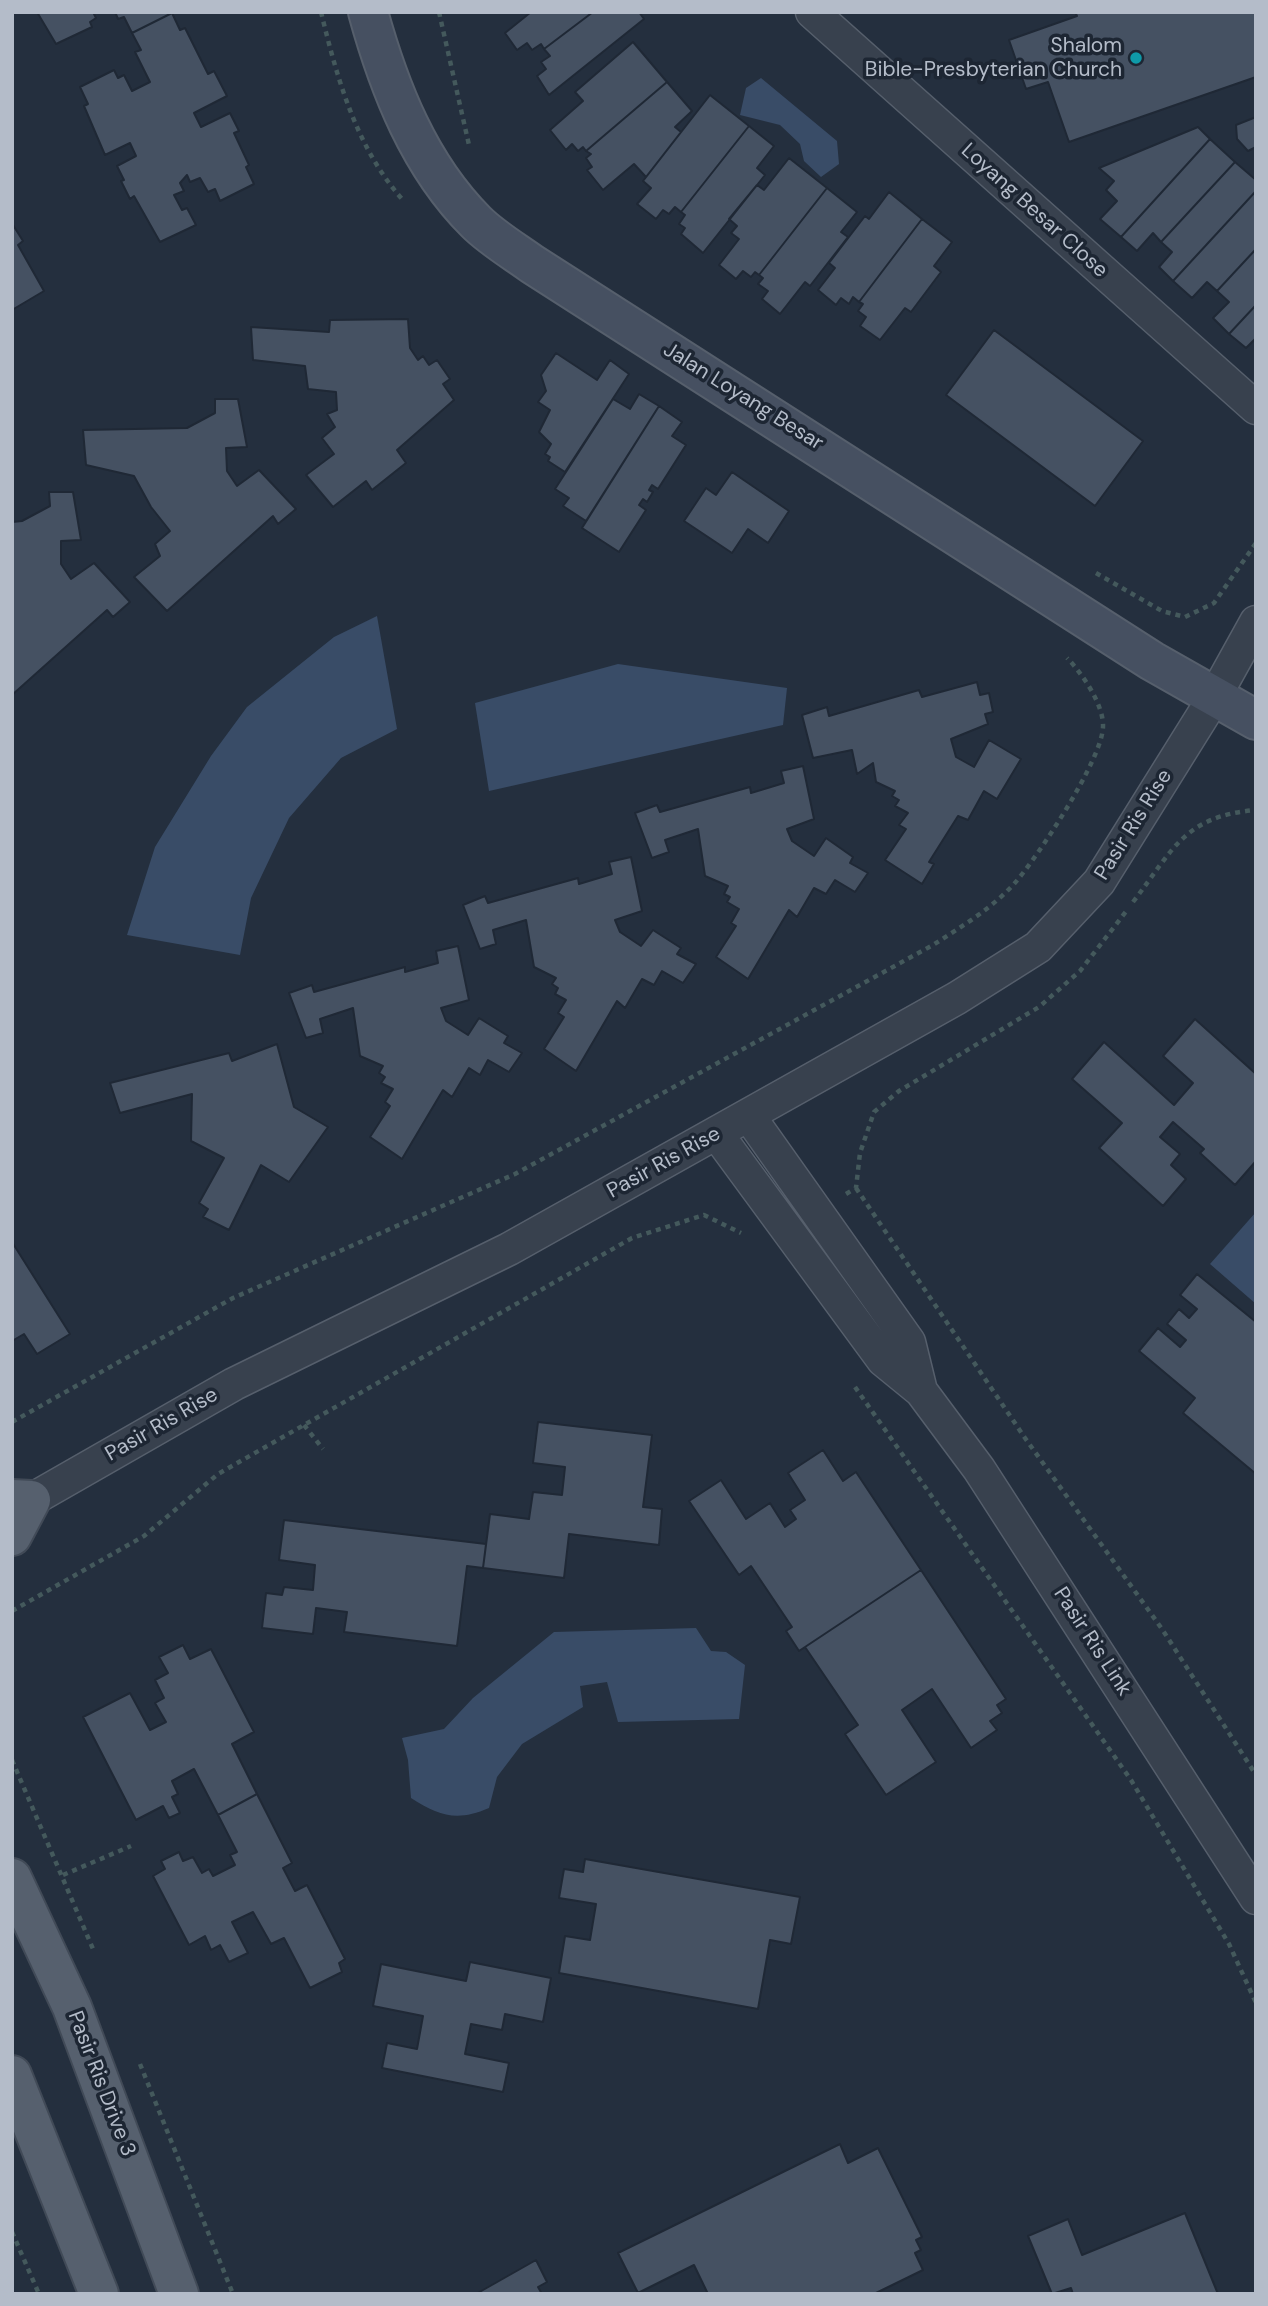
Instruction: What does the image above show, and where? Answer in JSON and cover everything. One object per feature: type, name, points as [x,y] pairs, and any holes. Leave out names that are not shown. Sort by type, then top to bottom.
[{"type":"main road","points":[[12,1536],[18,1503]]},
{"type":"main road","name":"Pasir Ris Drive 3","points":[[12,1878],[72,2007],[179,2294]]},
{"type":"main road","points":[[12,2075],[99,2294]]},
{"type":"street","name":"Jalan Loyang Besar","points":[[368,12],[386,77],[425,158],[476,222],[532,264],[924,512],[1152,661],[1256,720]]},
{"type":"street","name":"Loyang Besar Close","points":[[812,12],[1256,408]]},
{"type":"street","points":[[1215,696],[1256,622]]},
{"type":"street","name":"Pasir Ris Rise","points":[[18,1503],[234,1384],[509,1249],[957,998],[1038,947],[1099,882],[1215,696]]},
{"type":"street","name":"Pasir Ris Link","points":[[749,1116],[909,1342],[921,1391]]},
{"type":"street","name":"Pasir Ris Link","points":[[717,1134],[883,1360],[921,1391],[979,1469],[1256,1898]]},
{"type":"path","points":[[439,12],[468,144],[474,153]]},
{"type":"path","points":[[1090,570],[1162,611],[1185,617],[1214,603],[1256,543]]},
{"type":"path","points":[[12,1422],[233,1298],[515,1174],[933,945],[982,913],[1014,884],[1060,820],[1090,765],[1104,727]]},
{"type":"path","points":[[1256,810],[1216,815],[1184,836],[1080,971],[1039,1007],[899,1091],[874,1112],[860,1153],[856,1188],[1025,1438],[1162,1629],[1256,1774]]},
{"type":"path","points":[[816,1213],[856,1188]]},
{"type":"path","points":[[12,1611],[144,1536],[218,1474],[632,1238],[704,1214],[739,1232],[763,1250],[789,1233]]},
{"type":"path","points":[[851,1382],[1131,1780],[1229,1944],[1256,2003]]},
{"type":"path","points":[[303,1425],[323,1449]]},
{"type":"path","points":[[63,1875],[131,1846]]},
{"type":"path","points":[[12,2232],[39,2294]]},
{"type":"water","points":[[761,78],[837,141],[839,164],[821,177],[804,161],[800,144],[780,125],[740,115],[746,88]]},
{"type":"water","points":[[377,616],[397,729],[341,758],[289,818],[251,898],[240,955],[127,935],[155,847],[211,756],[247,707],[334,637]]},
{"type":"water","points":[[618,664],[787,688],[783,725],[489,791],[475,703]]},
{"type":"water","points":[[1256,1212],[1256,1304],[1210,1264]]},
{"type":"water","points":[[696,1628],[711,1651],[726,1652],[745,1665],[739,1719],[618,1722],[607,1682],[580,1686],[583,1707],[522,1744],[497,1777],[489,1808],[467,1815],[448,1815],[411,1798],[408,1760],[402,1738],[444,1729],[473,1698],[554,1632]]},
{"type":"building","points":[[37,12],[93,12],[96,18],[90,22],[92,27],[56,44]]},
{"type":"building","points":[[115,12],[172,13],[132,33],[124,17],[118,19]]},
{"type":"building","points":[[531,12],[593,12],[544,49],[541,44],[532,50],[527,43],[517,50],[505,33]]},
{"type":"building","points":[[593,12],[639,12],[644,19],[549,95],[537,76],[546,69],[541,62],[550,56],[544,49]]},
{"type":"building","name":"Shalom Bible-Presbyterian Church","points":[[1075,12],[1256,12],[1256,77],[1069,142],[1048,82],[1026,89],[1009,40],[1077,16]]},
{"type":"building","points":[[172,13],[180,30],[185,28],[208,74],[214,71],[227,96],[194,113],[201,127],[230,113],[239,131],[234,133],[249,165],[246,167],[254,184],[220,201],[215,189],[208,192],[200,178],[190,182],[187,175],[180,183],[184,191],[174,195],[182,210],[187,208],[196,225],[160,242],[134,196],[130,199],[121,181],[124,180],[117,166],[136,156],[130,143],[105,155],[84,106],[88,104],[80,87],[114,70],[118,78],[124,75],[132,91],[150,82],[135,52],[141,50],[132,33]]},
{"type":"building","points":[[633,42],[667,82],[586,151],[583,147],[578,151],[572,144],[566,150],[550,130],[583,101],[575,92]]},
{"type":"building","points":[[667,82],[692,111],[675,127],[681,132],[646,177],[634,164],[603,190],[587,170],[592,167],[586,158],[591,154],[586,151]]},
{"type":"building","points":[[710,95],[749,126],[681,212],[675,207],[669,214],[663,210],[656,219],[637,204],[651,188],[643,181]]},
{"type":"building","points":[[1256,117],[1256,147],[1248,151],[1237,139],[1236,125]]},
{"type":"building","points":[[749,126],[774,146],[757,168],[765,175],[703,253],[681,234],[685,228],[679,224],[685,215],[681,212]]},
{"type":"building","points":[[1198,127],[1210,139],[1121,237],[1100,219],[1117,201],[1106,190],[1114,181],[1099,168]]},
{"type":"building","points":[[1210,139],[1235,162],[1161,242],[1153,233],[1137,251],[1121,237]]},
{"type":"building","points":[[789,158],[827,188],[759,275],[755,272],[751,277],[743,271],[736,279],[719,265],[739,239],[731,233],[737,226],[729,219],[757,185],[764,190]]},
{"type":"building","points":[[1235,162],[1256,180],[1256,191],[1173,281],[1159,267],[1172,252],[1161,242]]},
{"type":"building","points":[[827,188],[857,212],[841,232],[848,237],[810,286],[805,282],[780,314],[762,299],[768,291],[758,284],[763,278],[759,275]]},
{"type":"building","points":[[1256,191],[1256,249],[1217,291],[1207,282],[1192,298],[1173,281]]},
{"type":"building","points":[[889,192],[922,219],[859,302],[853,297],[849,304],[841,298],[836,305],[818,290],[835,268],[829,263],[865,216],[869,219]]},
{"type":"building","points":[[922,219],[952,242],[934,266],[941,272],[911,312],[905,308],[880,340],[860,326],[866,317],[858,311],[863,304],[859,302]]},
{"type":"building","points":[[13,225],[23,241],[18,245],[44,291],[12,310]]},
{"type":"building","points":[[1256,249],[1256,305],[1229,334],[1213,318],[1229,302],[1217,291]]},
{"type":"building","points":[[1256,305],[1256,338],[1246,348],[1229,334]]},
{"type":"building","points":[[408,319],[410,348],[418,360],[423,356],[429,365],[437,360],[450,379],[443,384],[454,400],[397,450],[406,463],[372,490],[366,481],[333,507],[306,475],[334,454],[322,438],[335,427],[327,414],[337,410],[336,392],[308,389],[305,366],[253,360],[251,327],[329,332],[330,320]]},
{"type":"building","points":[[994,330],[1143,441],[1095,506],[946,395]]},
{"type":"building","points":[[556,353],[597,380],[610,360],[629,374],[565,472],[548,461],[550,457],[545,454],[551,444],[539,432],[550,410],[538,402],[546,391],[541,375]]},
{"type":"building","points":[[639,394],[659,406],[586,521],[563,506],[569,498],[555,489],[613,399],[630,409]]},
{"type":"building","points":[[215,399],[238,399],[247,447],[226,448],[227,471],[237,486],[259,470],[296,509],[278,524],[273,516],[167,611],[134,577],[160,556],[155,544],[170,531],[151,507],[134,476],[86,465],[83,430],[187,428],[215,413]]},
{"type":"building","points":[[659,406],[682,422],[672,436],[686,445],[658,489],[652,485],[649,490],[653,492],[647,502],[643,499],[639,505],[646,510],[619,552],[582,528]]},
{"type":"building","points":[[732,472],[789,511],[768,543],[748,529],[732,553],[684,521],[706,488],[716,495]]},
{"type":"building","points":[[49,492],[73,492],[81,540],[61,541],[61,564],[71,579],[94,563],[130,602],[113,617],[107,610],[12,695],[12,522],[22,521],[50,506]]},
{"type":"building","points":[[977,682],[980,695],[989,693],[993,712],[985,714],[988,724],[951,739],[956,757],[974,767],[989,740],[1021,759],[997,799],[984,791],[968,820],[958,816],[929,862],[934,864],[922,884],[885,860],[906,829],[899,825],[908,813],[895,806],[899,800],[892,796],[895,791],[876,782],[873,763],[857,774],[852,750],[813,758],[802,715],[827,707],[829,716],[919,690],[922,697]]},
{"type":"building","points":[[803,766],[814,819],[787,829],[792,841],[814,856],[826,838],[853,857],[850,863],[868,873],[855,892],[835,880],[826,894],[814,888],[797,917],[789,910],[748,979],[716,957],[736,926],[731,923],[739,909],[727,902],[730,897],[724,894],[728,886],[705,876],[698,829],[665,840],[669,852],[652,858],[635,813],[657,805],[660,812],[750,787],[751,793],[784,783],[781,771]]},
{"type":"building","points":[[631,857],[642,911],[615,920],[620,932],[641,946],[653,930],[681,948],[677,954],[696,964],[683,983],[662,971],[654,985],[642,979],[625,1008],[617,1001],[576,1071],[544,1049],[564,1017],[558,1013],[566,1000],[555,994],[558,988],[552,984],[556,978],[534,967],[526,920],[493,930],[496,944],[480,949],[463,905],[485,896],[488,903],[578,878],[579,884],[612,874],[609,862]]},
{"type":"building","points":[[458,946],[469,1000],[441,1008],[446,1021],[468,1035],[479,1018],[508,1036],[504,1043],[522,1053],[509,1072],[488,1060],[480,1075],[469,1068],[452,1097],[443,1090],[402,1159],[370,1137],[390,1106],[385,1102],[393,1089],[381,1083],[385,1077],[379,1073],[383,1066],[360,1056],[353,1008],[320,1019],[323,1033],[306,1038],[289,993],[312,985],[314,992],[405,967],[405,972],[438,963],[436,951]]},
{"type":"building","points":[[1195,1019],[1256,1074],[1256,1161],[1235,1185],[1200,1153],[1204,1149],[1173,1122],[1160,1137],[1180,1154],[1171,1165],[1186,1179],[1163,1206],[1099,1148],[1122,1123],[1072,1079],[1104,1042],[1174,1105],[1193,1083],[1163,1056]]},
{"type":"building","points":[[277,1044],[294,1107],[328,1127],[289,1182],[261,1165],[229,1230],[203,1217],[208,1209],[199,1203],[224,1158],[191,1141],[192,1094],[120,1113],[110,1083],[229,1053],[232,1061]]},
{"type":"building","points":[[12,1242],[70,1334],[37,1354],[24,1334],[12,1341]]},
{"type":"building","points":[[1197,1274],[1256,1322],[1256,1474],[1183,1413],[1195,1398],[1139,1351],[1158,1328],[1180,1347],[1186,1340],[1167,1324],[1179,1309],[1189,1318],[1197,1309],[1180,1295]]},
{"type":"building","points":[[538,1422],[652,1435],[643,1507],[662,1509],[659,1545],[569,1534],[564,1578],[483,1568],[490,1514],[529,1519],[533,1492],[562,1495],[565,1467],[533,1463]]},
{"type":"building","points":[[823,1450],[843,1481],[856,1472],[921,1570],[799,1651],[786,1631],[792,1627],[751,1566],[739,1575],[689,1501],[721,1480],[746,1519],[770,1503],[785,1527],[796,1519],[790,1510],[805,1500],[788,1473]]},
{"type":"building","points":[[284,1520],[486,1544],[483,1568],[467,1566],[457,1646],[344,1632],[347,1612],[316,1608],[313,1634],[262,1628],[266,1593],[282,1595],[284,1587],[313,1590],[315,1565],[279,1560]]},
{"type":"building","points":[[921,1570],[1006,1699],[997,1705],[1002,1713],[990,1721],[997,1730],[971,1748],[932,1689],[902,1710],[936,1762],[886,1795],[845,1734],[858,1725],[805,1647]]},
{"type":"building","points":[[183,1645],[190,1659],[211,1649],[254,1732],[232,1744],[257,1794],[218,1815],[194,1769],[172,1781],[178,1794],[172,1797],[180,1813],[169,1818],[163,1806],[136,1820],[83,1717],[130,1693],[150,1730],[166,1722],[155,1703],[164,1698],[155,1680],[168,1673],[159,1657]]},
{"type":"building","points":[[257,1794],[292,1863],[283,1868],[295,1891],[307,1885],[345,1959],[339,1963],[342,1972],[310,1988],[284,1938],[271,1944],[253,1912],[232,1922],[248,1953],[229,1962],[220,1945],[211,1950],[205,1936],[189,1945],[153,1876],[165,1869],[161,1861],[179,1852],[183,1861],[193,1857],[202,1873],[209,1869],[213,1876],[235,1865],[230,1855],[237,1852],[218,1815]]},
{"type":"building","points":[[585,1859],[800,1897],[791,1944],[770,1940],[758,2009],[559,1973],[565,1936],[590,1940],[596,1904],[559,1898],[564,1869],[583,1872]]},
{"type":"building","points":[[470,1962],[551,1978],[543,2022],[505,2014],[502,2030],[471,2024],[465,2054],[509,2063],[503,2092],[382,2068],[387,2043],[417,2049],[423,2016],[373,2006],[381,1964],[466,1981]]},
{"type":"building","points":[[840,2144],[848,2163],[878,2148],[922,2237],[916,2240],[921,2250],[915,2253],[923,2270],[874,2294],[708,2294],[694,2265],[638,2293],[618,2253]]},
{"type":"building","points":[[1185,2213],[1218,2294],[1073,2294],[1071,2288],[1052,2294],[1028,2236],[1068,2219],[1082,2255]]},
{"type":"building","points":[[536,2260],[547,2282],[538,2287],[542,2294],[476,2294]]},
{"type":"place","name":"Shalom Bible-Presbyterian Church","points":[[1136,58]]}]
